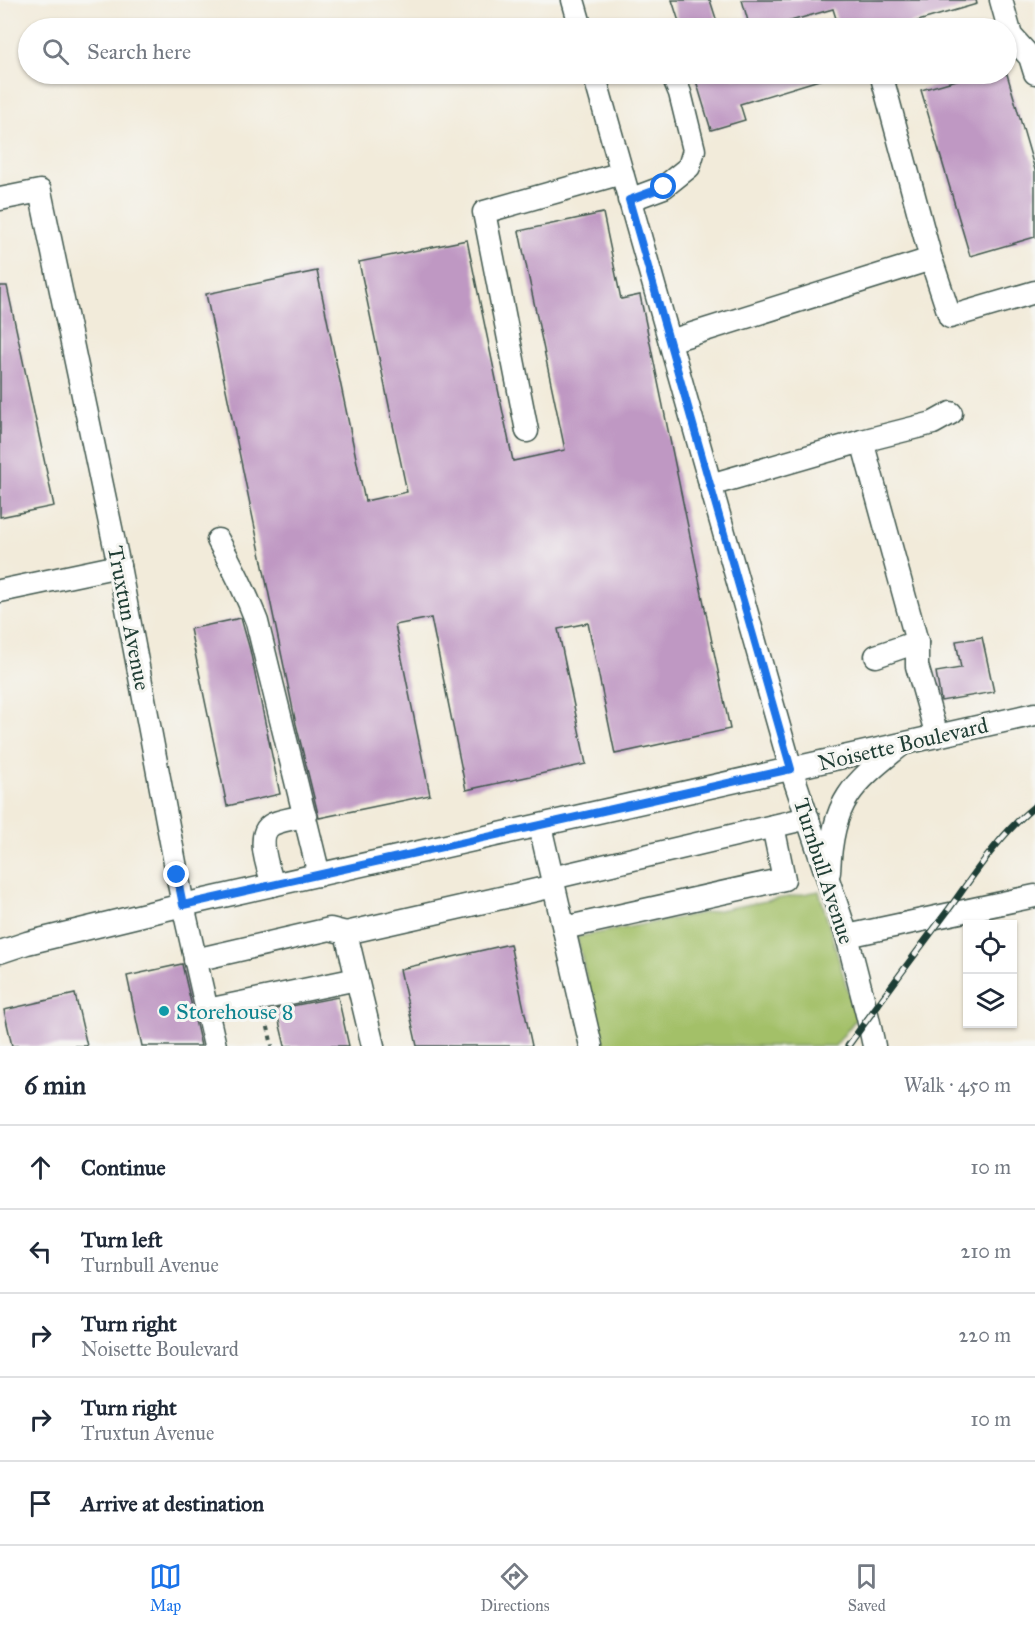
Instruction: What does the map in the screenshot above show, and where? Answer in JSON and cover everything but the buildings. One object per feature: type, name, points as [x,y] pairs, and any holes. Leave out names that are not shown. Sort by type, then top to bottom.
[{"type":"street","points":[[573,0],[578,18]]},
{"type":"street","points":[[1000,0],[1004,18]]},
{"type":"street","points":[[1017,45],[1030,57],[1035,73]]},
{"type":"street","name":"Turnbull Avenue","points":[[597,84],[791,769],[847,936],[874,1046]]},
{"type":"street","points":[[629,200],[664,187],[689,167],[694,150],[676,84]]},
{"type":"street","points":[[884,84],[931,259],[950,318],[1035,292]]},
{"type":"street","points":[[527,431],[484,212],[622,173]]},
{"type":"street","name":"Truxtun Avenue","points":[[0,199],[40,191],[119,566],[183,905],[215,1046]]},
{"type":"street","points":[[670,341],[931,259]]},
{"type":"street","points":[[710,485],[933,423],[951,413]]},
{"type":"street","points":[[862,441],[917,642],[917,666],[937,736]]},
{"type":"street","points":[[218,540],[242,584],[257,622],[319,875]]},
{"type":"street","points":[[0,591],[119,566]]},
{"type":"street","points":[[876,656],[917,642]]},
{"type":"street","name":"Noisette Boulevard","points":[[0,952],[27,943],[183,905],[1035,714]]},
{"type":"street","points":[[829,883],[830,857],[838,817],[848,796],[864,778],[902,744]]},
{"type":"street","points":[[273,885],[263,840],[266,830],[273,824],[305,816]]},
{"type":"street","points":[[195,960],[330,928],[346,933],[808,818]]},
{"type":"street","points":[[540,826],[591,1046]]},
{"type":"street","points":[[564,928],[784,879],[773,826]]},
{"type":"street","points":[[847,936],[1035,896]]},
{"type":"street","points":[[346,933],[373,1046]]},
{"type":"street","points":[[207,1010],[357,979]]},
{"type":"path","points":[[266,1016],[272,1046]]},
{"type":"green space","points":[[819,891],[856,1019],[835,1046],[602,1046],[577,937]]},
{"type":"railway","points":[[848,1046],[989,854],[1010,829],[1035,806]]},
{"type":"place","name":"Storehouse 8","points":[[164,1011]]},
{"type":"route","points":[[177,875],[183,905],[791,769],[629,200],[664,187]]}]
